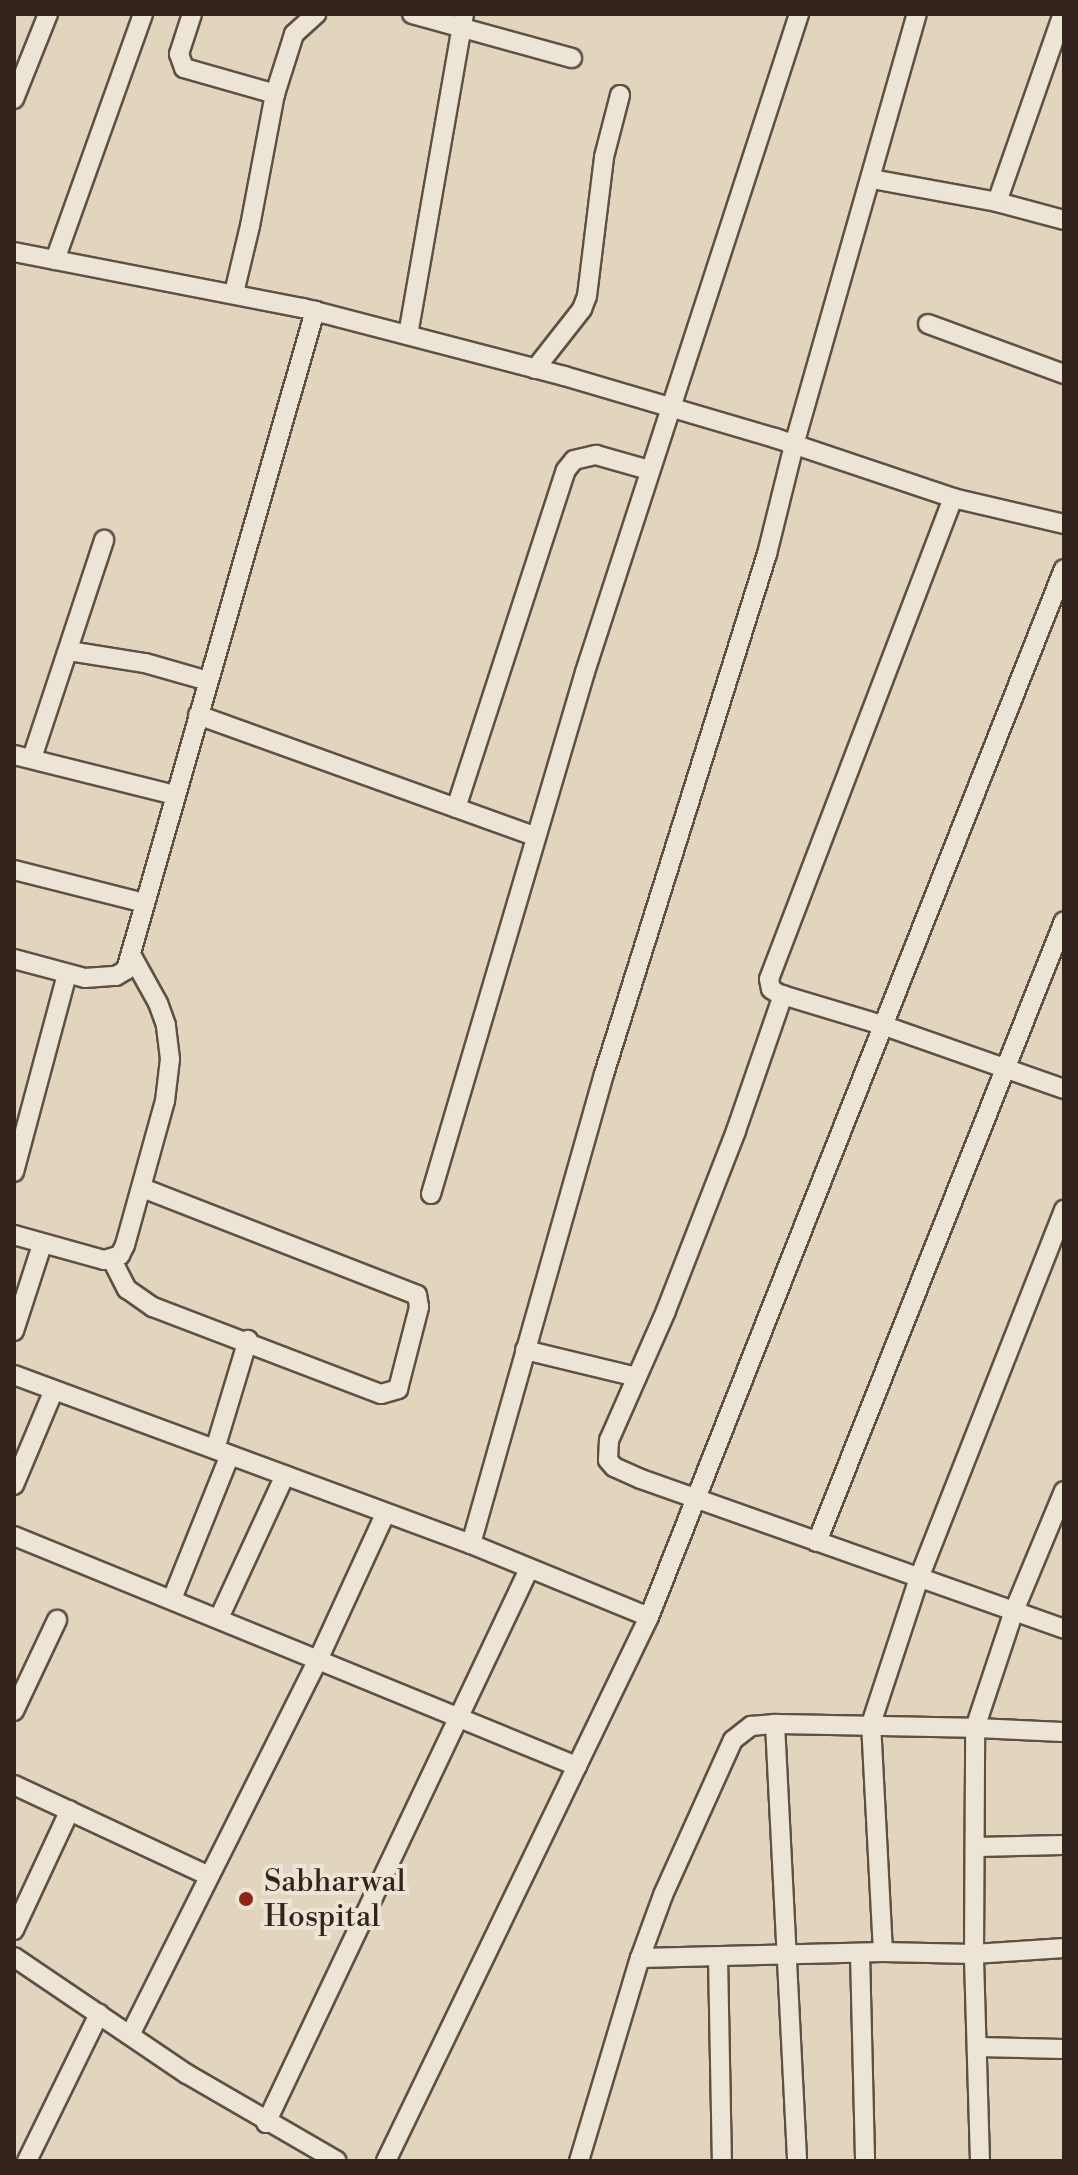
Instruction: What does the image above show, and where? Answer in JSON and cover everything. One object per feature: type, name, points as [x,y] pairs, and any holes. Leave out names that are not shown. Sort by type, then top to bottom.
[{"type":"street","points":[[14,99],[48,14]]},
{"type":"street","points":[[55,260],[143,14]]},
{"type":"street","points":[[192,14],[179,54],[184,68],[275,94]]},
{"type":"street","points":[[234,293],[248,240],[275,94],[294,34],[299,26],[316,14]]},
{"type":"street","points":[[412,14],[463,20],[572,58]]},
{"type":"street","points":[[431,1194],[649,470],[799,14]]},
{"type":"street","points":[[471,1544],[604,1074],[767,554],[794,445],[917,14]]},
{"type":"street","points":[[997,202],[1063,14]]},
{"type":"street","points":[[408,335],[463,20]]},
{"type":"street","points":[[535,369],[582,309],[587,296],[604,157],[620,95]]},
{"type":"street","points":[[872,179],[997,202],[1064,220]]},
{"type":"street","points":[[14,252],[118,275],[234,293],[408,335],[669,406],[953,498],[1064,524]]},
{"type":"street","points":[[14,959],[67,974],[100,979],[126,970],[315,311]]},
{"type":"street","points":[[928,324],[1064,374]]},
{"type":"street","points":[[456,808],[566,470],[574,460],[596,455],[649,470]]},
{"type":"street","points":[[953,498],[771,970],[771,989],[1064,1089]]},
{"type":"street","points":[[104,540],[69,651],[23,756],[174,795]]},
{"type":"street","points":[[386,2161],[649,1617],[1064,569]]},
{"type":"street","points":[[69,651],[145,663],[208,681]]},
{"type":"street","points":[[198,715],[536,837]]},
{"type":"street","points":[[14,870],[144,903]]},
{"type":"street","points":[[817,1542],[1064,921]]},
{"type":"street","points":[[112,1260],[125,1245],[142,1188],[165,1101],[170,1046],[158,1003],[132,956]]},
{"type":"street","points":[[14,1172],[67,974]]},
{"type":"street","points":[[783,995],[736,1131],[609,1440],[608,1460],[614,1467],[641,1479],[1064,1629]]},
{"type":"street","points":[[14,1235],[42,1245],[112,1260],[132,1295],[153,1307],[388,1394],[398,1389],[420,1301],[409,1290],[142,1188]]},
{"type":"street","points":[[883,1952],[871,1724],[919,1578],[1064,1210]]},
{"type":"street","points":[[14,1331],[42,1245]]},
{"type":"street","points":[[172,1599],[222,1452],[248,1340]]},
{"type":"street","points":[[525,1350],[637,1377]]},
{"type":"street","points":[[14,1375],[471,1544],[649,1617]]},
{"type":"street","points":[[14,1485],[54,1390]]},
{"type":"street","points":[[219,1618],[285,1475]]},
{"type":"street","points":[[980,2161],[974,1954],[975,1728],[1014,1611],[1064,1491]]},
{"type":"street","points":[[130,2035],[318,1660],[385,1514]]},
{"type":"street","points":[[14,1536],[577,1766]]},
{"type":"street","points":[[266,2123],[529,1569]]},
{"type":"street","points":[[14,1711],[57,1620]]},
{"type":"street","points":[[775,1724],[797,2161]]},
{"type":"street","points":[[579,2161],[640,1958],[668,1882],[733,1740],[751,1726],[775,1724],[871,1724],[1064,1732]]},
{"type":"street","points":[[14,1785],[209,1876]]},
{"type":"street","points":[[14,1930],[70,1810]]},
{"type":"street","points":[[975,1847],[1064,1845]]},
{"type":"street","points":[[640,1958],[883,1952],[974,1954],[1064,1948]]},
{"type":"street","points":[[860,1953],[865,2161]]},
{"type":"street","points":[[14,1957],[266,2123],[337,2161]]},
{"type":"street","points":[[718,1957],[722,2161]]},
{"type":"street","points":[[27,2161],[99,2014]]},
{"type":"street","points":[[977,2047],[1064,2049]]},
{"type":"place","name":"Sabharwal Hospital","points":[[246,1899]]}]
